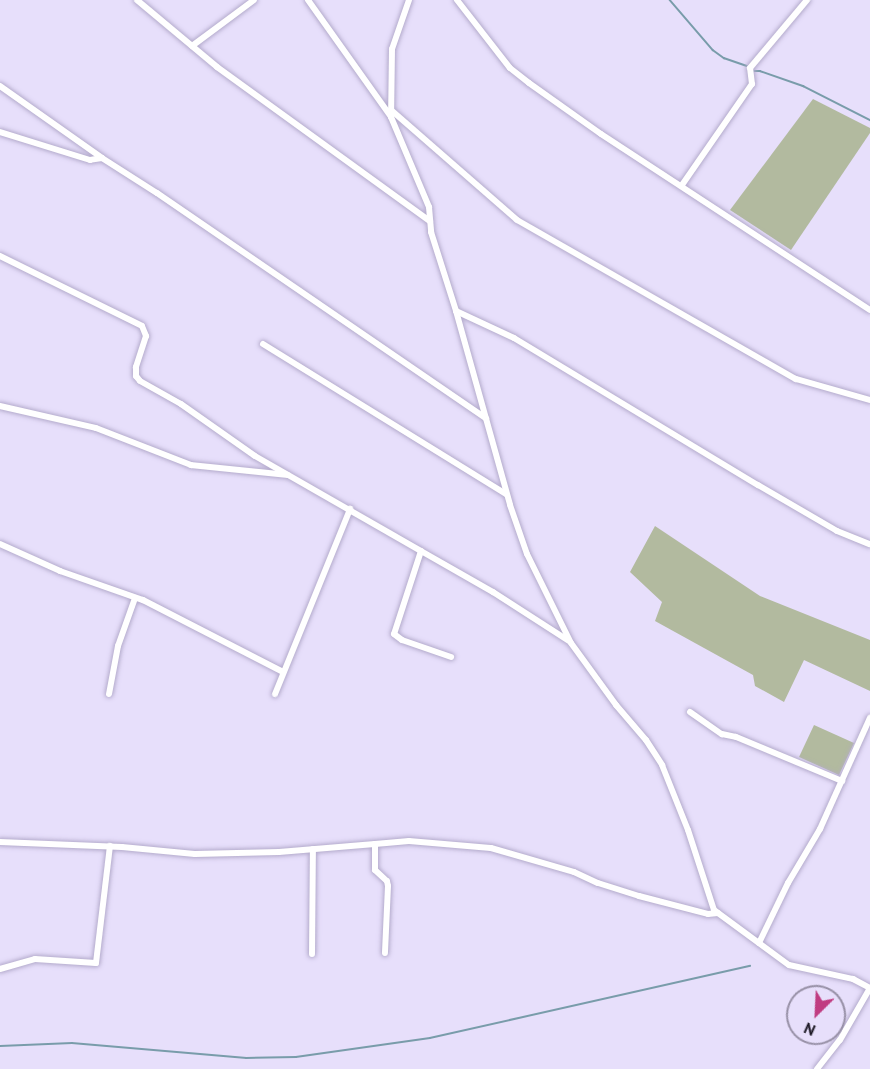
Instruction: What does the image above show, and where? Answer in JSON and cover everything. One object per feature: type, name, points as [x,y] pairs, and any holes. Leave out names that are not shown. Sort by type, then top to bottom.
[{"type":"street","points":[[136,0],[192,46],[430,221]]},
{"type":"street","points":[[192,46],[254,0]]},
{"type":"street","points":[[308,0],[391,114],[429,207],[431,232],[456,311],[507,495],[527,554],[571,643],[616,705],[646,740],[662,765],[688,830],[707,896],[718,914],[789,965],[853,979],[870,988],[840,1040],[817,1069]]},
{"type":"street","points":[[391,114],[392,49],[408,3],[402,0]]},
{"type":"street","points":[[457,0],[510,68],[602,134],[870,310]]},
{"type":"street","points":[[682,185],[752,84],[750,68],[807,0]]},
{"type":"street","points":[[0,86],[102,158],[157,193],[486,418]]},
{"type":"street","points":[[391,114],[518,220],[796,379],[870,400]]},
{"type":"street","points":[[0,132],[90,160],[102,158]]},
{"type":"street","points":[[0,256],[142,326],[146,336],[136,367],[136,376],[140,381],[181,404],[255,456],[493,592],[571,643]]},
{"type":"street","points":[[456,311],[514,338],[837,531],[870,544]]},
{"type":"street","points":[[263,344],[507,495]]},
{"type":"street","points":[[0,406],[96,428],[191,465],[291,476]]},
{"type":"street","points":[[275,694],[350,509]]},
{"type":"street","points":[[0,544],[60,571],[135,598],[283,672]]},
{"type":"street","points":[[421,550],[394,634],[402,640],[451,657]]},
{"type":"street","points":[[109,694],[118,646],[135,598]]},
{"type":"street","points":[[690,712],[722,734],[746,741],[842,781]]},
{"type":"street","points":[[759,943],[788,883],[820,829],[870,718]]},
{"type":"street","points":[[0,842],[110,846],[195,854],[314,849],[409,841],[491,848],[574,872],[598,883],[639,896],[708,914],[718,914]]},
{"type":"street","points":[[375,844],[375,870],[387,881],[388,886],[385,953]]},
{"type":"street","points":[[0,969],[34,959],[96,963],[110,846]]},
{"type":"street","points":[[312,954],[314,849]]},
{"type":"green space","points":[[813,99],[870,128],[870,133],[791,250],[730,210]]},
{"type":"green space","points":[[655,526],[760,596],[870,640],[870,691],[804,660],[784,702],[755,686],[753,675],[655,621],[662,602],[630,572]]},
{"type":"green space","points":[[814,725],[854,743],[839,775],[799,757]]},
{"type":"waterway","points":[[670,0],[713,50],[724,58],[747,66]]},
{"type":"waterway","points":[[752,71],[760,71],[803,86],[870,120]]},
{"type":"waterway","points":[[0,1046],[72,1043],[246,1058],[296,1057],[430,1038],[750,966]]}]
